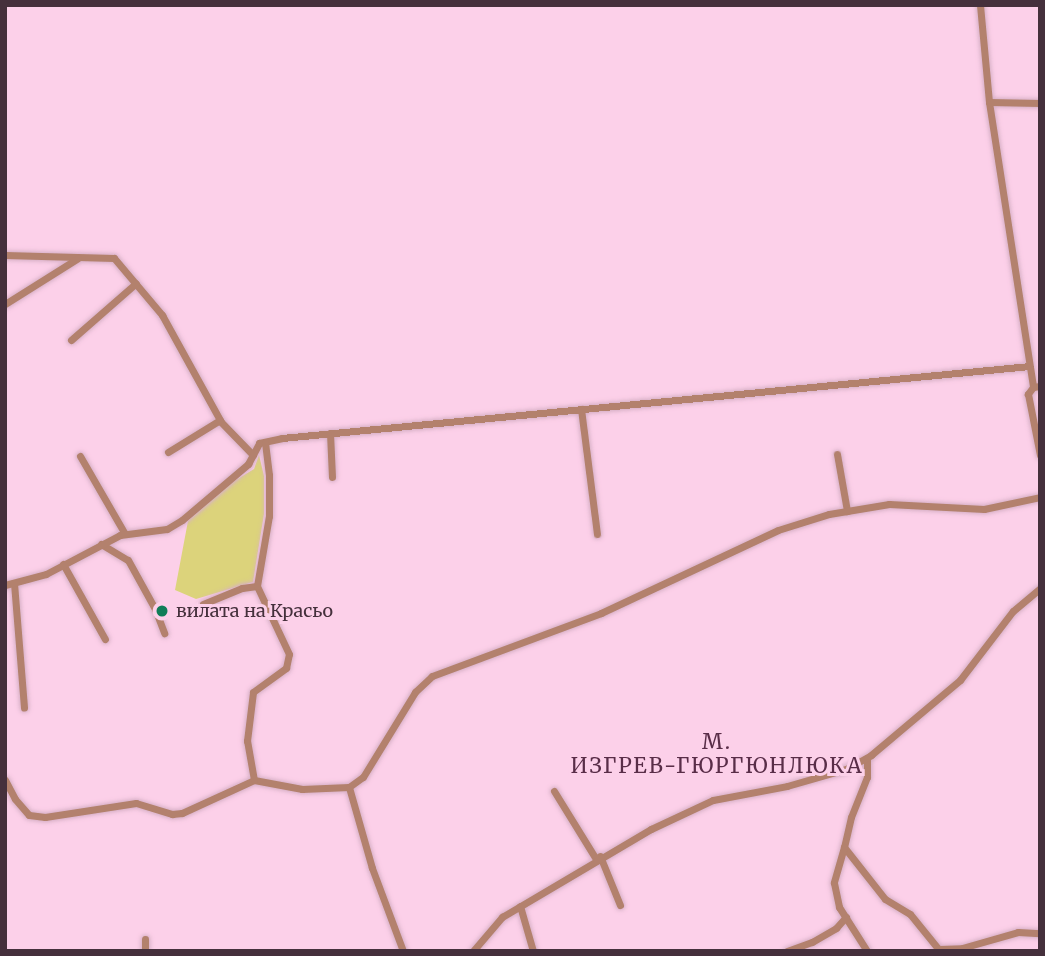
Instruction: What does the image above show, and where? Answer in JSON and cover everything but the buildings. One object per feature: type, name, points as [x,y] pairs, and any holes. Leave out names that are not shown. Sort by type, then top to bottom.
[{"type":"street","points":[[980,5],[989,102],[1030,366],[1036,386],[1028,394],[1040,455]]},
{"type":"street","points":[[989,102],[1040,103]]},
{"type":"street","points":[[5,255],[55,254],[78,258],[114,258],[162,315],[220,420],[253,455]]},
{"type":"street","points":[[5,304],[78,258]]},
{"type":"street","points":[[71,340],[136,283]]},
{"type":"street","points":[[5,585],[46,574],[100,544],[125,534],[167,529],[182,520],[248,464],[259,443],[330,433],[1030,366]]},
{"type":"street","points":[[581,410],[597,534]]},
{"type":"street","points":[[168,452],[220,420]]},
{"type":"street","points":[[330,433],[332,477]]},
{"type":"street","points":[[254,780],[247,741],[253,692],[286,668],[289,654],[257,586],[269,516],[269,475],[265,442]]},
{"type":"street","points":[[837,454],[847,511]]},
{"type":"street","points":[[80,456],[125,534]]},
{"type":"street","points":[[5,780],[15,799],[29,815],[45,817],[136,803],[172,814],[182,813],[254,780],[302,789],[349,787],[363,777],[415,692],[432,676],[601,613],[778,530],[847,511],[889,504],[984,509],[1040,497]]},
{"type":"street","points":[[100,544],[128,560],[155,609],[164,633]]},
{"type":"street","points":[[63,564],[105,639]]},
{"type":"street","points":[[14,583],[24,708]]},
{"type":"street","points":[[204,604],[242,588],[257,586]]},
{"type":"street","points":[[473,951],[502,916],[598,857],[713,800],[787,786],[846,769],[867,758],[960,680],[1013,611],[1040,588]]},
{"type":"street","points":[[867,758],[867,777],[851,817],[834,883],[839,907],[867,951]]},
{"type":"street","points":[[349,787],[352,807],[372,868],[404,950]]},
{"type":"street","points":[[554,791],[598,857],[620,905]]},
{"type":"street","points":[[844,847],[885,899],[909,914],[939,950],[962,948],[1018,932],[1040,933]]},
{"type":"street","points":[[520,906],[533,951]]},
{"type":"street","points":[[787,951],[812,942],[836,928],[846,917]]},
{"type":"street","points":[[145,939],[145,951]]},
{"type":"shaded area","points":[[259,455],[264,476],[264,514],[253,582],[196,599],[175,590],[188,521],[231,483],[254,469]]},
{"type":"place","name":"вилата на Красьо","points":[[162,611]]},
{"type":"district","name":"М. ИЗГРЕВ-ГЮРГЮНЛЮКА","points":[[717,754]]}]
